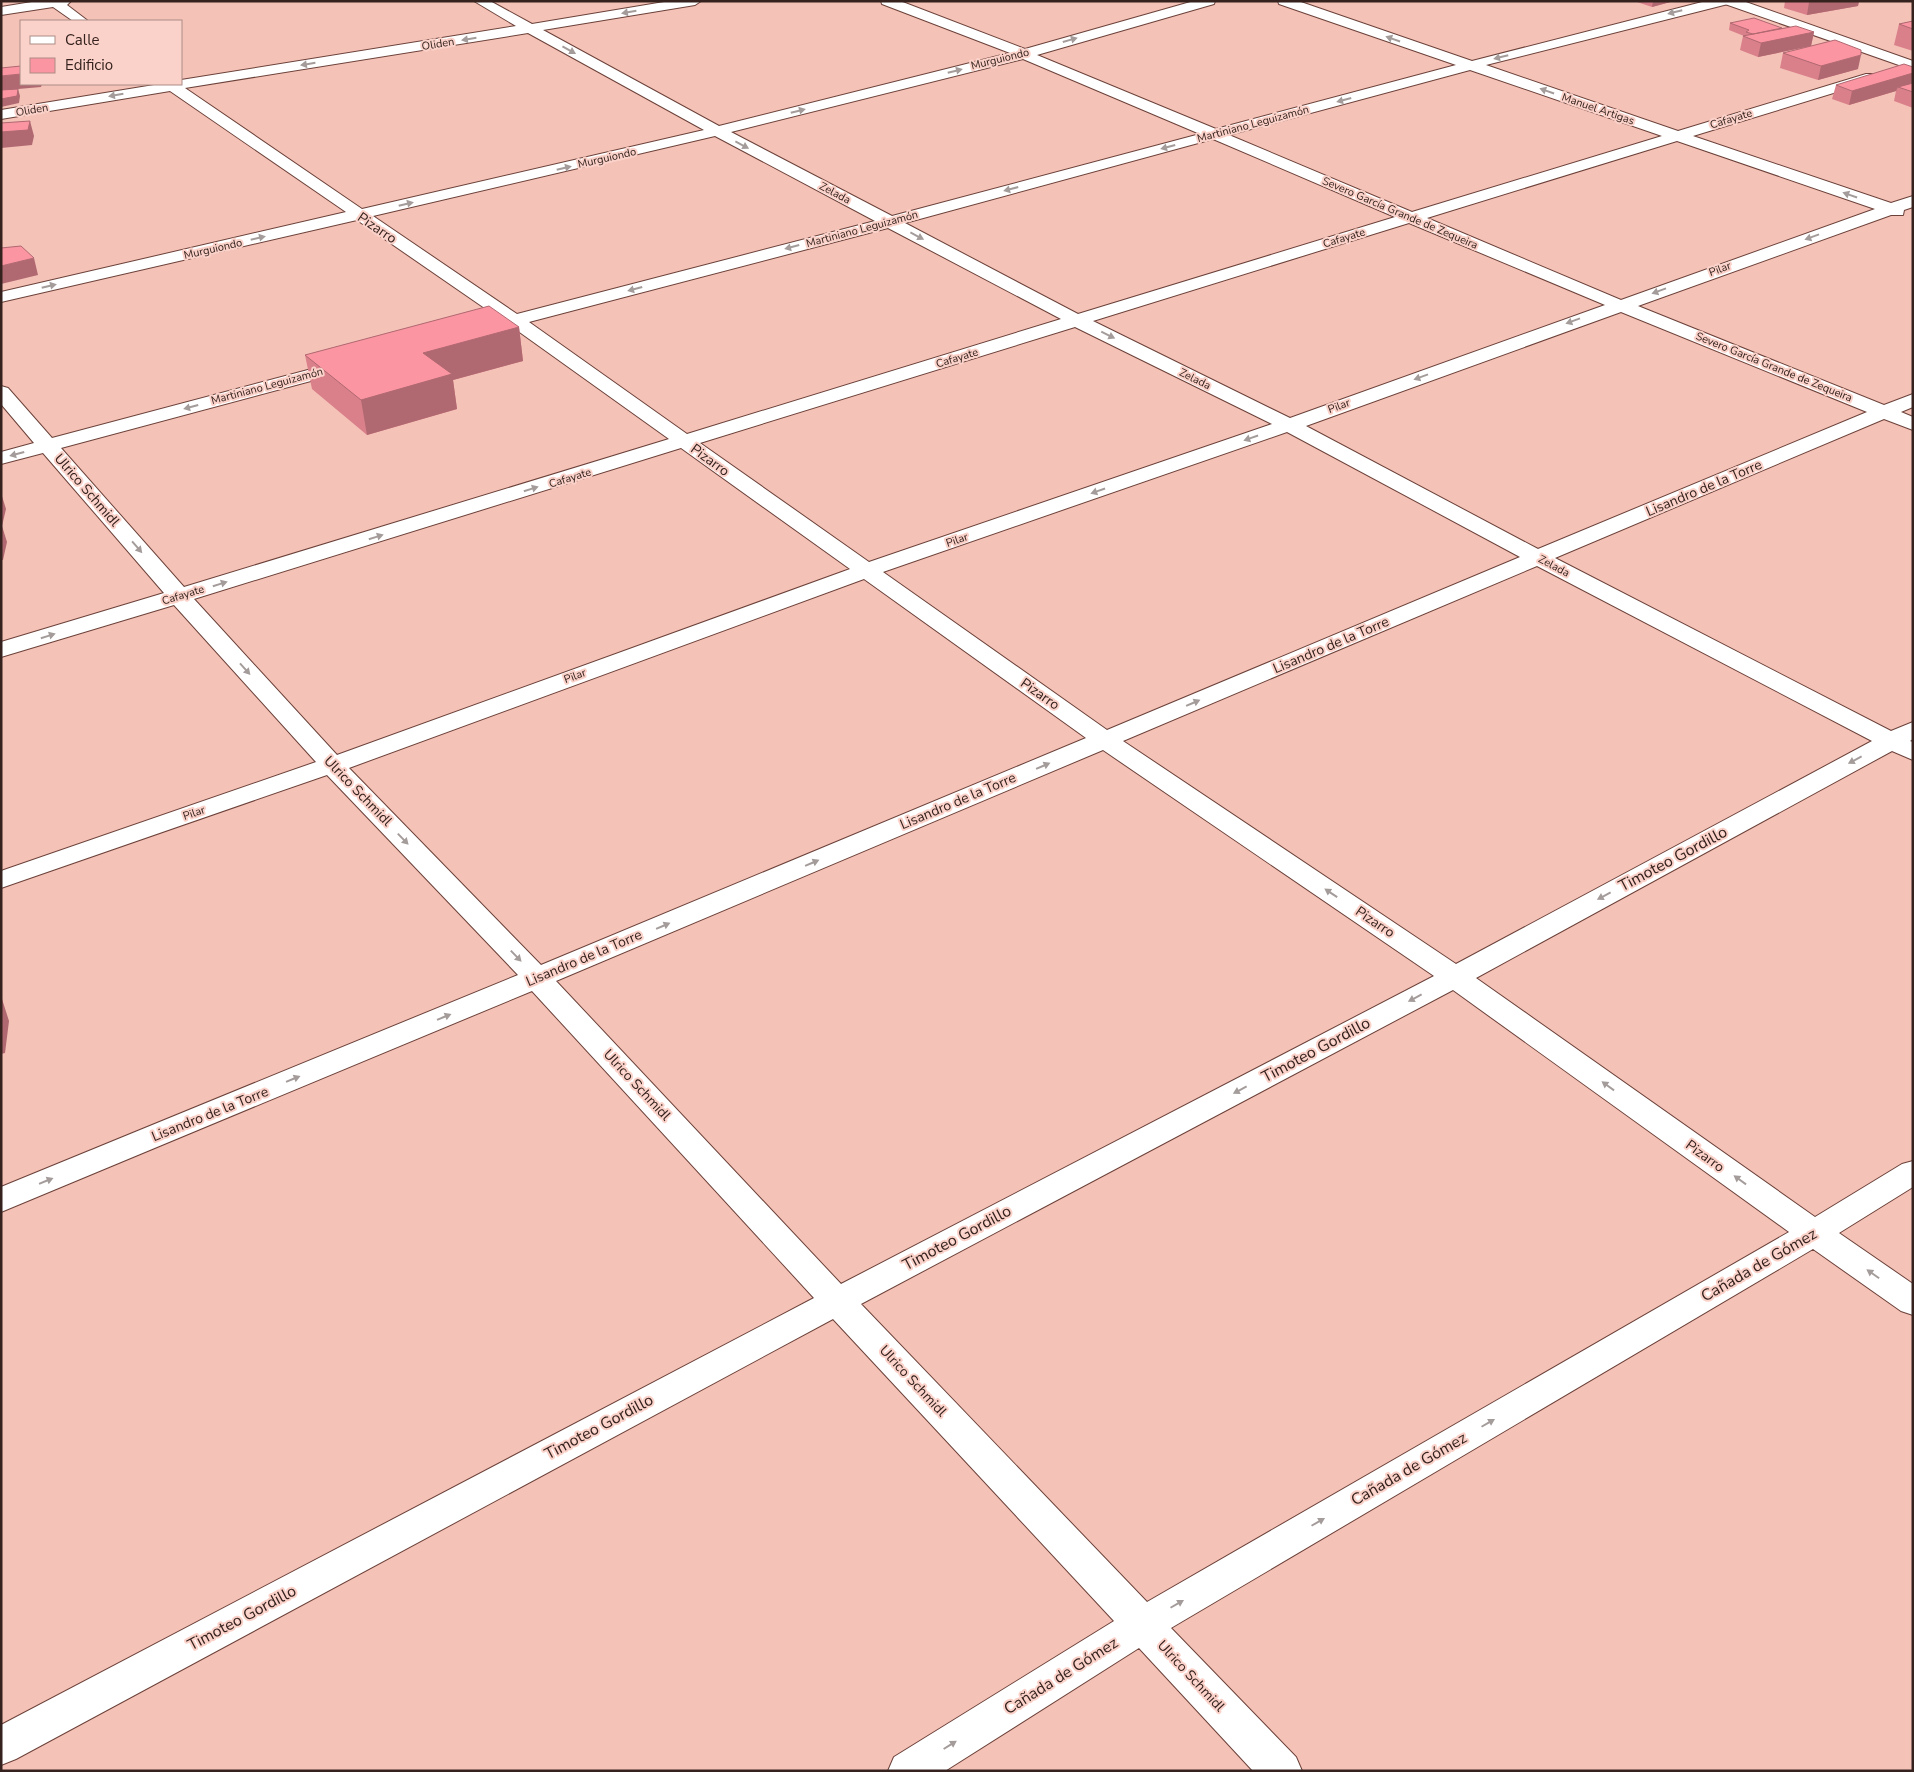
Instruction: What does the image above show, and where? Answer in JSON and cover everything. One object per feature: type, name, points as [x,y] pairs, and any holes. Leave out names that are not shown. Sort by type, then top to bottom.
[{"type":"street","name":"Zelada","points":[[480,1],[717,131],[1078,321],[1289,424],[1538,558],[1905,741]]},
{"type":"street","name":"Oliden","points":[[182,83],[530,29],[695,1]]},
{"type":"street","name":"Severo García Grande de Zequeira","points":[[887,1],[1024,54],[1619,305],[1913,424]]},
{"type":"street","name":"Murguiondo","points":[[1,297],[358,216],[717,131],[1024,54],[1210,1]]},
{"type":"street","name":"Manuel Artigas","points":[[1284,1],[1913,216]]},
{"type":"street","name":"Martiniano Leguizamón","points":[[485,328],[890,222],[1471,65],[1723,1]]},
{"type":"street","points":[[1730,1],[1913,66]]},
{"type":"street","points":[[1,11],[58,2],[80,20]]},
{"type":"street","name":"Cafayate","points":[[1,650],[686,442],[1410,217],[1873,76],[1913,66]]},
{"type":"street","name":"Oliden","points":[[1,115],[170,85]]},
{"type":"street","name":"Pizarro","points":[[170,85],[358,216],[514,320],[1105,740],[1455,977],[1913,1302]]},
{"type":"street","name":"Pilar","points":[[1,880],[332,765],[866,571],[1289,424],[1913,201]]},
{"type":"street","name":"Martiniano Leguizamón","points":[[1,458],[362,361]]},
{"type":"street","name":"Ulrico Schmidl","points":[[1,392],[179,596],[332,765],[537,978],[837,1301],[1281,1771]]},
{"type":"street","name":"Lisandro de la Torre","points":[[1,1200],[537,978],[1913,400]]},
{"type":"street","name":"Timoteo Gordillo","points":[[1,1746],[837,1301],[1905,741]]},
{"type":"street","name":"Cañada de Gómez","points":[[908,1771],[1143,1624],[1814,1233],[1913,1172]]},
{"type":"building","points":[[1754,18],[1782,28],[1753,34],[1746,32],[1749,30],[1730,23]]},
{"type":"building","points":[[1913,21],[1913,29],[1899,24]]},
{"type":"building","points":[[1796,26],[1814,32],[1761,43],[1743,36]]},
{"type":"building","points":[[1835,40],[1861,50],[1861,55],[1821,66],[1783,53]]},
{"type":"building","points":[[1904,64],[1913,67],[1913,73],[1852,91],[1836,85]]},
{"type":"building","points":[[20,66],[20,74],[1,76],[1,68]]},
{"type":"building","points":[[1913,83],[1913,92],[1898,87]]},
{"type":"building","points":[[18,89],[17,96],[1,99],[1,90]]},
{"type":"building","points":[[30,121],[28,130],[1,132],[1,123]]},
{"type":"building","points":[[21,246],[34,258],[1,266],[1,248]]},
{"type":"building","points":[[489,306],[519,327],[423,353],[452,374],[361,400],[305,355]]}]
